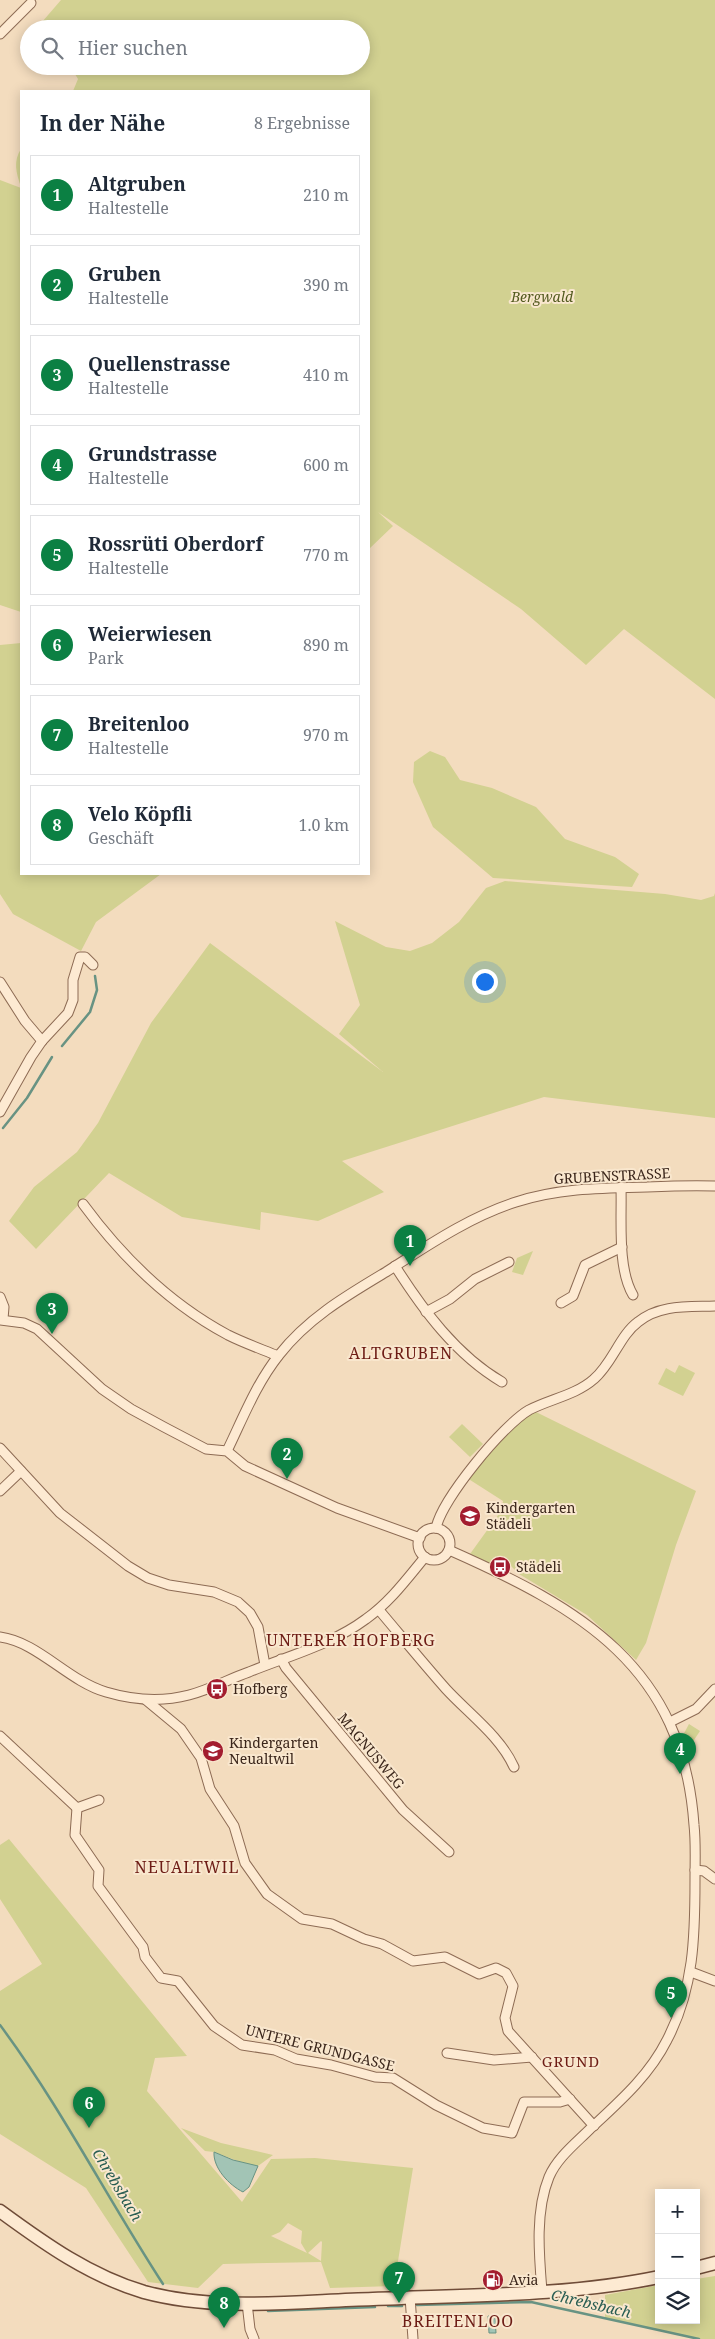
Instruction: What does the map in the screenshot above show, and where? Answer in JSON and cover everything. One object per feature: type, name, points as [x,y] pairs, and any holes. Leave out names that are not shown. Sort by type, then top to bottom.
[{"type":"main road","points":[[0,2211],[65,2257],[116,2282],[173,2298],[203,2302],[248,2303],[542,2290],[614,2285],[655,2278]]},
{"type":"main road","points":[[700,2267],[715,2263]]},
{"type":"street","points":[[0,34],[30,4]]},
{"type":"street","points":[[0,1112],[42,1041],[62,1021],[72,1006],[73,980],[80,957],[84,957],[93,965]]},
{"type":"street","points":[[0,982],[24,1021],[42,1041]]},
{"type":"street","name":"GRUBENSTRASSE","points":[[228,1451],[254,1394],[278,1356],[299,1332],[324,1311],[468,1223],[516,1202],[564,1191],[621,1187],[715,1186]]},
{"type":"street","points":[[621,1187],[622,1247],[627,1282],[633,1296]]},
{"type":"street","points":[[83,1204],[116,1246],[166,1292],[227,1334],[278,1356]]},
{"type":"street","points":[[561,1303],[573,1296],[585,1265],[622,1247]]},
{"type":"street","points":[[426,1312],[450,1299],[474,1279],[509,1262]]},
{"type":"street","points":[[395,1266],[426,1312],[469,1358],[487,1374],[502,1382]]},
{"type":"street","points":[[0,1297],[4,1307],[2,1319],[24,1323],[37,1329],[102,1389],[132,1410],[206,1448],[228,1451],[240,1463],[285,1485],[337,1508],[420,1538]]},
{"type":"street","points":[[436,1528],[442,1513],[465,1478],[512,1423],[529,1410],[587,1386],[610,1362],[637,1322],[656,1313],[680,1306],[715,1306]]},
{"type":"street","points":[[0,1448],[60,1513],[128,1566],[148,1578],[169,1585],[214,1592],[238,1602],[250,1613],[258,1627],[265,1665]]},
{"type":"street","points":[[0,1491],[21,1472]]},
{"type":"street","points":[[436,1528],[448,1536],[450,1546],[438,1559],[425,1556],[419,1548],[420,1538],[426,1530],[436,1528]]},
{"type":"street","points":[[448,1550],[501,1573],[545,1596],[591,1626],[618,1649],[642,1676],[670,1722],[692,1805],[695,1870],[694,1949],[684,2000],[667,2040],[645,2074],[627,2095],[562,2156],[549,2176],[542,2201],[540,2249],[542,2290]]},
{"type":"street","points":[[0,1637],[27,1646],[73,1678],[91,1687],[126,1697],[146,1700],[188,1695],[337,1637],[379,1610],[404,1585],[425,1556]]},
{"type":"street","points":[[379,1610],[446,1689],[490,1733],[510,1758],[514,1767]]},
{"type":"street","name":"MAGNUSWEG","points":[[281,1659],[286,1668],[403,1810],[450,1852]]},
{"type":"street","points":[[670,1722],[696,1709],[715,1689]]},
{"type":"street","points":[[146,1700],[181,1729],[201,1758],[210,1789],[234,1826],[245,1863],[267,1894],[302,1919],[332,1924],[364,1939],[382,1944],[413,1961],[445,1957],[478,1974],[496,1968],[506,1974],[513,1986],[505,2018],[506,2027],[594,2126]]},
{"type":"street","points":[[0,1736],[78,1808],[99,1800]]},
{"type":"street","name":"UNTERE GRUNDGASSE","points":[[78,1808],[75,1835],[99,1870],[98,1886],[143,1947],[145,1957],[161,1978],[178,1981],[214,2026],[242,2045],[275,2050],[296,2059],[331,2065],[375,2077],[392,2078],[436,2106],[483,2128],[512,2133],[524,2102],[560,2102],[570,2099]]},
{"type":"street","points":[[695,1870],[704,1871],[715,1879]]},
{"type":"street","points":[[691,1972],[715,1980]]},
{"type":"street","points":[[447,2053],[494,2060],[532,2057]]},
{"type":"street","points":[[410,2297],[413,2339]]},
{"type":"street","points":[[248,2303],[250,2329],[254,2339]]},
{"type":"green space","name":"Bergwald","points":[[61,0],[715,0],[715,699],[624,629],[586,665],[521,609],[378,512],[393,526],[370,548],[370,90],[73,90],[78,79],[76,75],[370,75],[370,20],[44,20]]},
{"type":"green space","points":[[20,151],[20,184],[16,167]]},
{"type":"green space","points":[[0,180],[20,188],[20,612],[0,605]]},
{"type":"green space","points":[[20,643],[20,875],[160,875],[96,922],[81,951],[13,914],[0,894],[0,645]]},
{"type":"green space","points":[[430,751],[445,757],[460,780],[492,788],[536,807],[565,839],[615,857],[639,874],[632,887],[493,878],[433,827],[413,782],[414,762]]},
{"type":"green space","points":[[505,881],[665,894],[701,900],[714,896],[715,893],[715,1118],[544,1097],[342,1161],[384,1192],[318,1221],[261,1212],[260,1230],[182,1217],[109,1173],[36,1249],[9,1221],[34,1187],[77,1152],[98,1123],[151,1023],[210,943],[383,1072],[339,1034],[360,1005],[335,921],[386,947],[410,951],[432,943],[459,922],[486,888]]},
{"type":"green space","points":[[533,1251],[523,1275],[512,1272],[517,1258]]},
{"type":"green space","points":[[679,1365],[695,1373],[683,1396],[658,1384],[666,1368],[675,1373]]},
{"type":"green space","points":[[532,1412],[536,1412],[696,1491],[676,1545],[646,1643],[636,1660],[587,1615],[519,1574],[501,1556],[497,1567],[470,1554],[501,1511],[503,1501],[467,1478],[503,1434]]},
{"type":"green space","points":[[462,1424],[483,1444],[470,1457],[449,1437]]},
{"type":"green space","points":[[689,1724],[700,1731],[692,1743],[682,1737]]},
{"type":"green space","points":[[9,1839],[187,2056],[155,2058],[147,2091],[242,2202],[271,2159],[315,2158],[413,2168],[394,2286],[330,2288],[321,2262],[223,2264],[198,2288],[148,2282],[86,2188],[0,2134],[0,1991],[42,1964],[0,1899],[0,1845]],"holes":[[[288,2223],[302,2231],[301,2243],[307,2253],[271,2236],[280,2232]],[[322,2242],[321,2261],[308,2253]]]},
{"type":"green space","points":[[181,2128],[221,2143],[273,2155],[258,2166],[251,2166],[214,2152],[205,2151]]},
{"type":"green space","points":[[715,2276],[715,2339],[699,2339],[605,2318],[605,2295],[655,2286],[655,2324],[700,2324],[700,2278]]},
{"type":"shaded area","points":[[214,2152],[233,2160],[258,2166],[249,2187],[243,2192],[227,2180],[216,2164]]},
{"type":"shaded area","points":[[488,2316],[495,2316],[496,2333],[489,2333]]},
{"type":"waterway","points":[[62,1046],[90,1012],[97,990],[95,976]]},
{"type":"waterway","points":[[3,1128],[27,1098],[52,1057]]},
{"type":"waterway","name":"Chrebsbach","points":[[0,2025],[64,2120],[163,2284]]},
{"type":"waterway","name":"Chrebsbach","points":[[417,2305],[531,2302],[699,2339]]},
{"type":"waterway","name":"Chrebsbach","points":[[388,2306],[402,2306]]},
{"type":"waterway","name":"Chrebsbach","points":[[268,2311],[375,2307]]},
{"type":"place","name":"Altgruben","points":[[410,1266]]},
{"type":"place","name":"Quellenstrasse","points":[[52,1334]]},
{"type":"place","name":"Gruben","points":[[287,1479]]},
{"type":"place","name":"Kindergarten Städeli","points":[[470,1516]]},
{"type":"place","name":"Städeli","points":[[500,1567]]},
{"type":"place","name":"Hofberg","points":[[217,1689]]},
{"type":"place","name":"Kindergarten Neualtwil","points":[[213,1751]]},
{"type":"place","name":"Grundstrasse","points":[[680,1774]]},
{"type":"place","name":"Rossrüti Oberdorf","points":[[671,2018]]},
{"type":"place","name":"Weierwiesen","points":[[89,2128]]},
{"type":"place","name":"Avia","points":[[493,2280]]},
{"type":"place","name":"Breitenloo","points":[[399,2303]]},
{"type":"place","name":"Velo Köpfli","points":[[224,2328]]},
{"type":"district","name":"ALTGRUBEN","points":[[401,1353]]},
{"type":"district","name":"UNTERER HOFBERG","points":[[351,1640]]},
{"type":"district","name":"NEUALTWIL","points":[[187,1867]]},
{"type":"district","name":"GRUND","points":[[571,2062]]},
{"type":"district","name":"BREITENLOO","points":[[458,2321]]}]
